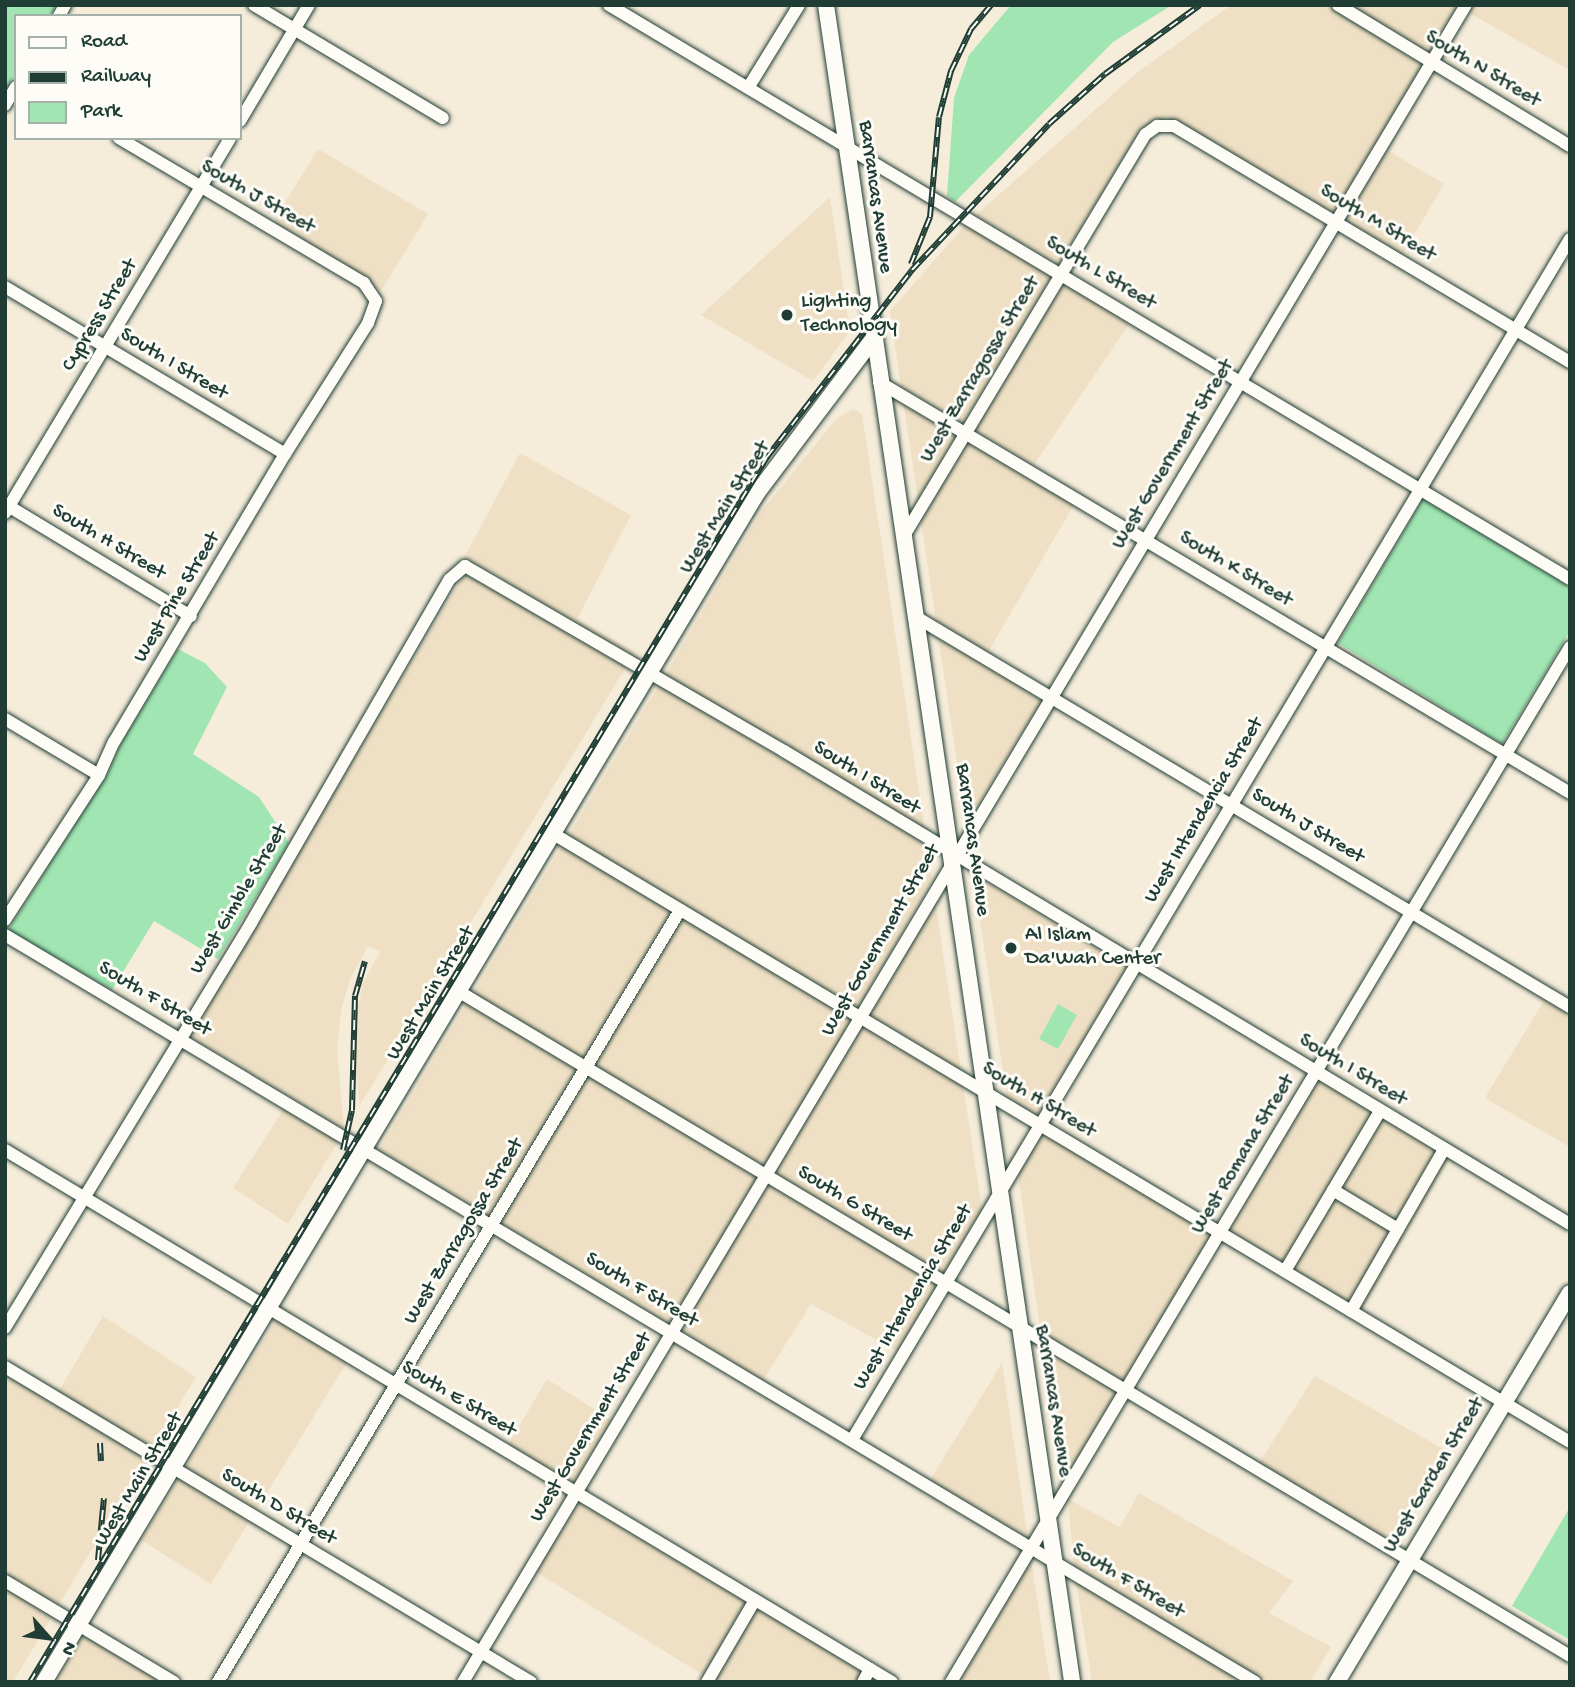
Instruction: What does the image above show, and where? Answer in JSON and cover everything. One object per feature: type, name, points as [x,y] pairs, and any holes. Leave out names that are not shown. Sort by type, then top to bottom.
[{"type":"main road","name":"Barrancas Avenue","points":[[826,5],[879,382],[954,855],[985,1092],[1072,1682]]},
{"type":"main road","name":"West Main Street","points":[[44,1682],[768,475],[873,338]]},
{"type":"main road","name":"West Garden Street","points":[[1337,1682],[1570,1293]]},
{"type":"street","points":[[254,5],[443,117]]},
{"type":"street","points":[[242,118],[309,5]]},
{"type":"street","name":"South L Street","points":[[609,5],[1570,579]]},
{"type":"street","points":[[748,88],[799,5]]},
{"type":"street","name":"South N Street","points":[[1338,5],[1570,146]]},
{"type":"street","name":"West Government Street","points":[[463,1682],[861,1017],[954,855],[1466,5]]},
{"type":"street","name":"South M Street","points":[[1163,125],[1174,126],[1570,362]]},
{"type":"street","name":"West Zarragossa Street","points":[[904,536],[1146,134],[1163,125]]},
{"type":"street","name":"South J Street","points":[[122,140],[374,293]]},
{"type":"street","name":"Cypress Street","points":[[7,508],[229,140]]},
{"type":"street","name":"West Intendencia Street","points":[[852,1440],[1570,239]]},
{"type":"street","name":"South I Street","points":[[5,287],[285,454]]},
{"type":"street","name":"West Pine Street","points":[[5,920],[99,775],[114,742],[285,454],[368,323],[376,301],[374,293]]},
{"type":"street","name":"South K Street","points":[[879,382],[966,431],[1570,793]]},
{"type":"street","name":"South H Street","points":[[7,508],[191,616]]},
{"type":"street","name":"South I Street","points":[[464,566],[649,672],[1570,1224]]},
{"type":"street","name":"West Gimble Street","points":[[5,1328],[180,1038],[450,579],[464,566]]},
{"type":"street","name":"South J Street","points":[[916,617],[1570,1007]]},
{"type":"street","name":"West Romana Street","points":[[951,1682],[1570,647]]},
{"type":"street","points":[[5,719],[99,775]]},
{"type":"street","name":"South H Street","points":[[552,833],[1570,1442]]},
{"type":"street","name":"West Zarragossa Street","points":[[218,1682],[680,910]]},
{"type":"street","name":"South F Street","points":[[5,935],[1255,1682]]},
{"type":"street","name":"South G Street","points":[[458,990],[1570,1656]]},
{"type":"street","points":[[1285,1271],[1380,1111]]},
{"type":"street","points":[[1351,1311],[1444,1149]]},
{"type":"street","name":"South E Street","points":[[5,1150],[892,1682]]},
{"type":"street","points":[[1333,1190],[1398,1229]]},
{"type":"street","name":"South D Street","points":[[5,1367],[531,1682]]},
{"type":"street","points":[[5,1581],[174,1682]]},
{"type":"street","points":[[706,1682],[755,1600]]},
{"type":"street","points":[[863,1682],[870,1669]]},
{"type":"shaded area","points":[[1231,5],[1327,5],[1423,65],[1334,214],[1166,117],[1140,130],[1058,265],[976,215],[1138,72]]},
{"type":"shaded area","points":[[1349,5],[1458,5],[1429,55]]},
{"type":"shaded area","points":[[1474,5],[1570,5],[1570,70],[1469,13]]},
{"type":"shaded area","points":[[318,149],[428,214],[381,291],[273,222]]},
{"type":"shaded area","points":[[1387,150],[1444,184],[1402,255],[1345,220]]},
{"type":"shaded area","points":[[830,197],[850,331],[813,381],[701,315]]},
{"type":"shaded area","points":[[967,223],[1052,275],[963,423],[901,387],[890,311]]},
{"type":"shaded area","points":[[1064,282],[1131,321],[1034,465],[975,430]]},
{"type":"shaded area","points":[[903,401],[958,433],[918,500]]},
{"type":"shaded area","points":[[853,409],[862,414],[925,831],[665,675],[761,512],[836,419]]},
{"type":"shaded area","points":[[969,440],[1075,503],[988,652],[936,621],[921,521]]},
{"type":"shaded area","points":[[520,453],[631,515],[577,619],[635,652],[632,657],[492,572],[463,560]]},
{"type":"shaded area","points":[[465,573],[626,667],[360,1105],[353,1051],[356,1015],[363,983],[380,952],[368,946],[350,979],[341,1011],[337,1048],[344,1129],[189,1036]]},
{"type":"shaded area","points":[[938,635],[1043,698],[966,823]]},
{"type":"shaded area","points":[[659,685],[927,845],[932,879],[858,1009],[568,836]]},
{"type":"shaded area","points":[[562,846],[671,911],[583,1059],[473,993]]},
{"type":"shaded area","points":[[973,874],[1127,966],[1037,1116],[1007,1098]]},
{"type":"shaded area","points":[[935,901],[961,1071],[869,1016]]},
{"type":"shaded area","points":[[683,918],[852,1019],[764,1166],[594,1065]]},
{"type":"shaded area","points":[[1545,999],[1570,1014],[1570,1147],[1485,1098]]},
{"type":"shaded area","points":[[467,1003],[577,1068],[489,1216],[379,1150]]},
{"type":"shaded area","points":[[863,1026],[963,1085],[982,1210],[943,1274],[775,1173]]},
{"type":"shaded area","points":[[588,1075],[758,1176],[670,1324],[501,1223]]},
{"type":"shaded area","points":[[1318,1080],[1449,1159],[1362,1311],[1229,1231]]},
{"type":"shaded area","points":[[285,1107],[339,1140],[288,1224],[233,1188]]},
{"type":"shaded area","points":[[1043,1133],[1211,1234],[1123,1382],[1041,1333],[1018,1174]]},
{"type":"shaded area","points":[[769,1183],[937,1284],[897,1351],[811,1304],[763,1380],[681,1330]]},
{"type":"shaded area","points":[[103,1316],[196,1377],[153,1448],[58,1392]]},
{"type":"shaded area","points":[[277,1319],[347,1362],[256,1511],[185,1468]]},
{"type":"shaded area","points":[[1043,1347],[1117,1391],[1062,1483]]},
{"type":"shaded area","points":[[1002,1363],[1028,1539],[930,1480]]},
{"type":"shaded area","points":[[5,1374],[147,1458],[58,1606],[5,1574]]},
{"type":"shaded area","points":[[1315,1376],[1447,1451],[1393,1543],[1259,1463]]},
{"type":"shaded area","points":[[547,1379],[611,1420],[573,1484],[508,1445]]},
{"type":"shaded area","points":[[179,1478],[250,1520],[211,1584],[141,1540]]},
{"type":"shaded area","points":[[1139,1493],[1293,1581],[1269,1613],[1331,1647],[1310,1682],[1266,1682],[1074,1566],[1068,1499],[1120,1527]]},
{"type":"shaded area","points":[[579,1501],[747,1601],[703,1675],[536,1572]]},
{"type":"shaded area","points":[[1031,1560],[1050,1682],[959,1682]]},
{"type":"shaded area","points":[[1076,1581],[1234,1676],[1230,1682],[1092,1682]]},
{"type":"shaded area","points":[[5,1587],[52,1616],[13,1682],[5,1682]]},
{"type":"shaded area","points":[[758,1608],[880,1682],[714,1682]]},
{"type":"shaded area","points":[[83,1634],[162,1682],[56,1682]]},
{"type":"green space","points":[[5,5],[57,5],[51,14],[14,14],[14,77],[5,91]]},
{"type":"green space","points":[[1011,5],[1172,5],[1113,42],[955,202],[947,196],[954,98],[969,55]]},
{"type":"green space","points":[[1423,499],[1570,587],[1570,631],[1502,744],[1338,643]]},
{"type":"green space","points":[[178,649],[205,663],[227,687],[193,754],[259,797],[289,843],[218,959],[154,921],[112,990],[8,930],[108,773],[120,745]]},
{"type":"green space","points":[[1058,1004],[1077,1015],[1058,1049],[1039,1039]]},
{"type":"green space","points":[[1570,1507],[1570,1640],[1512,1606]]},
{"type":"railway","points":[[911,264],[930,217],[939,117],[951,71],[971,29],[991,5]]},
{"type":"railway","points":[[30,1682],[767,457],[912,270],[1049,124],[1105,74],[1200,5]]},
{"type":"railway","points":[[343,1150],[352,1110],[355,996],[365,961]]},
{"type":"railway","points":[[100,1443],[101,1461]]},
{"type":"railway","points":[[98,1560],[104,1498]]},
{"type":"place","name":"Lighting Technology","points":[[787,315]]},
{"type":"place","name":"Al Islam Da'Wah Center","points":[[1011,948]]}]
